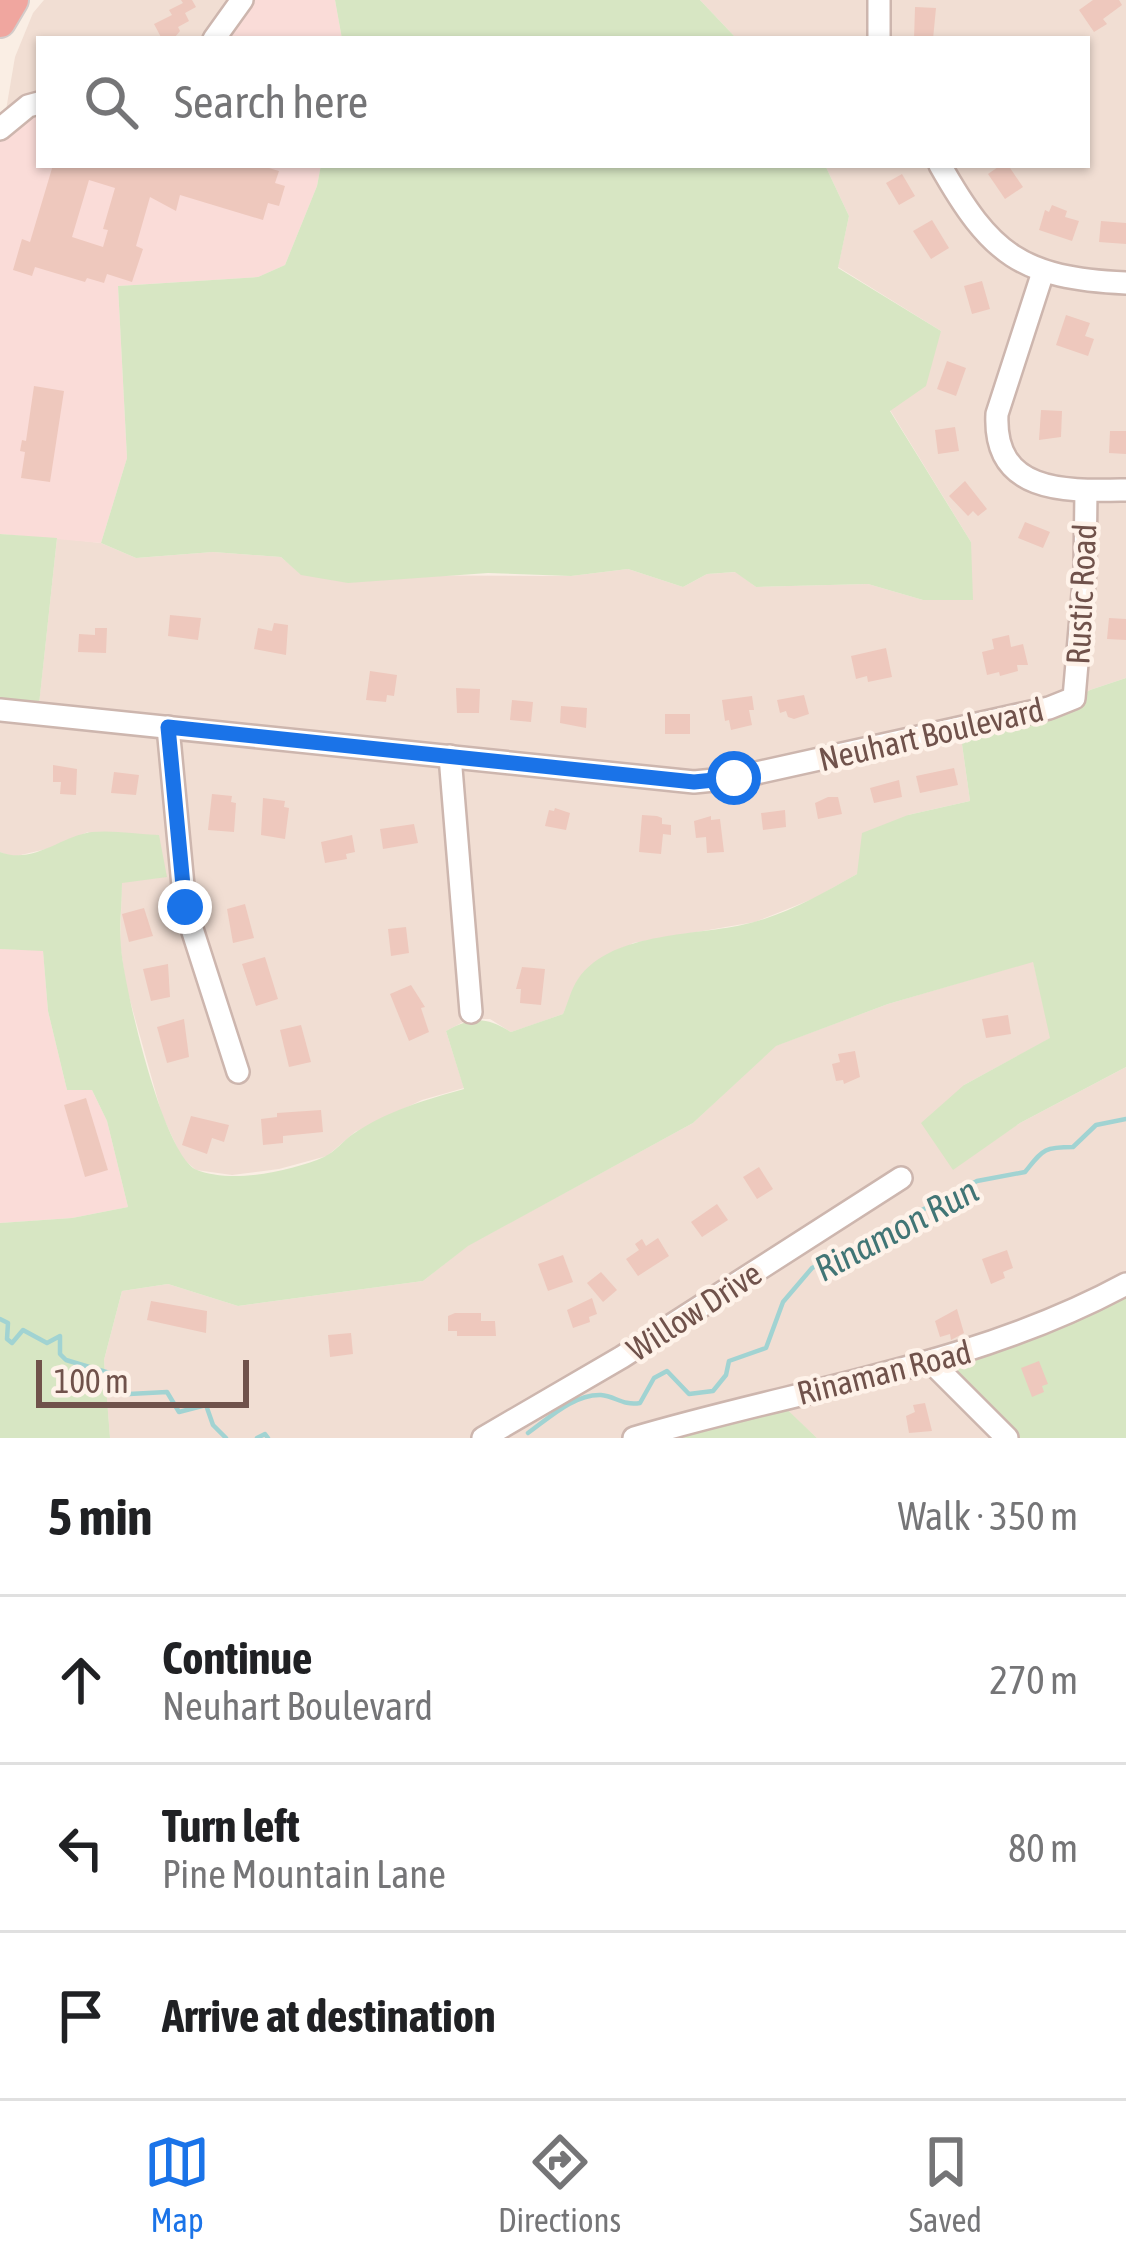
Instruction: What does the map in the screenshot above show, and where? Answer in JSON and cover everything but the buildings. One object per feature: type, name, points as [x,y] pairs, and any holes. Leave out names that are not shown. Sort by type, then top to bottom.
[{"type":"highway","points":[[0,22],[13,0]]},
{"type":"street","points":[[216,36],[242,0]]},
{"type":"street","points":[[879,0],[879,36]]},
{"type":"street","points":[[0,129],[36,104]]},
{"type":"street","points":[[942,168],[978,227],[1018,261],[1084,281],[1126,283]]},
{"type":"street","points":[[1043,272],[997,414],[996,427],[1009,462],[1035,484],[1126,490]]},
{"type":"street","name":"Rustic Road","points":[[1074,698],[1085,570],[1086,490]]},
{"type":"street","name":"Neuhart Boulevard","points":[[0,710],[714,782],[1048,708],[1074,698]]},
{"type":"street","points":[[168,727],[185,907],[238,1072]]},
{"type":"street","points":[[450,756],[471,1012]]},
{"type":"street","name":"Willow Drive","points":[[483,1438],[622,1357],[901,1178]]},
{"type":"street","name":"Rinaman Road","points":[[634,1438],[931,1362],[1042,1325],[1126,1284]]},
{"type":"street","points":[[931,1362],[1007,1438]]},
{"type":"shaded area","points":[[44,0],[242,0],[216,36],[36,36],[36,105],[8,120],[15,57],[33,13]]},
{"type":"shaded area","points":[[242,0],[335,0],[341,36],[216,36]]},
{"type":"shaded area","points":[[700,0],[1126,0],[1126,678],[1090,690],[1034,724],[961,737],[970,801],[908,815],[857,874],[815,898],[755,922],[633,943],[579,978],[563,1014],[511,1032],[490,1019],[469,1019],[446,1031],[464,1088],[422,1100],[355,1132],[327,1156],[232,1175],[196,1170],[182,1158],[162,1115],[126,986],[120,943],[122,882],[88,832],[51,848],[12,857],[0,852],[0,710],[38,713],[57,538],[101,543],[136,558],[213,552],[281,557],[302,575],[571,576],[628,569],[683,587],[707,574],[736,572],[756,587],[868,584],[923,600],[971,542],[890,410],[941,331],[838,267],[849,216],[826,168],[1090,168],[1090,36],[734,36]]},
{"type":"shaded area","points":[[36,105],[36,168],[320,168],[285,265],[258,277],[118,286],[127,458],[101,543],[0,534],[0,129]]},
{"type":"shaded area","points":[[0,949],[43,950],[48,1011],[67,1090],[92,1090],[107,1121],[128,1207],[72,1218],[0,1223]]},
{"type":"shaded area","points":[[1033,961],[1051,1038],[964,1085],[953,1169],[1020,1123],[1126,1067],[1126,1284],[1007,1438],[817,1438],[775,1399],[634,1438],[110,1438],[104,1360],[122,1291],[168,1284],[238,1306],[423,1281],[467,1246],[693,1123],[775,1046],[888,1004]]},
{"type":"green space","points":[[335,0],[700,0],[734,36],[341,36]]},
{"type":"green space","points":[[320,168],[826,168],[849,216],[838,268],[941,331],[926,386],[890,411],[971,542],[973,600],[923,600],[868,584],[756,587],[735,572],[707,574],[683,587],[628,569],[571,576],[488,573],[348,583],[301,575],[281,557],[213,552],[136,558],[101,543],[127,458],[118,286],[258,277],[285,265]]},
{"type":"green space","points":[[0,534],[57,538],[38,714],[0,710]]},
{"type":"green space","points":[[1126,678],[1126,1067],[1020,1123],[953,1170],[921,1123],[964,1085],[1050,1038],[1033,962],[888,1004],[776,1046],[693,1123],[468,1246],[423,1281],[238,1306],[168,1284],[122,1291],[104,1360],[110,1438],[0,1438],[0,1223],[72,1218],[128,1207],[107,1121],[92,1090],[67,1090],[48,1011],[43,951],[0,949],[0,852],[24,855],[92,832],[159,835],[167,877],[122,883],[120,939],[147,1068],[171,1135],[197,1170],[227,1176],[262,1174],[324,1157],[379,1119],[464,1089],[446,1031],[455,1026],[486,1021],[511,1032],[563,1014],[578,979],[613,951],[660,937],[768,918],[857,874],[862,833],[908,815],[970,801],[961,737],[1034,724],[1090,690]]},
{"type":"green space","points":[[1126,1284],[1126,1438],[1007,1438],[931,1362]]},
{"type":"green space","points":[[776,1399],[817,1438],[634,1438]]},
{"type":"waterway","name":"Rinamon Run","points":[[528,1433],[581,1398],[601,1395],[640,1403],[654,1378],[667,1371],[689,1394],[713,1391],[726,1375],[729,1361],[766,1348],[783,1302],[812,1268],[977,1181],[1025,1172],[1044,1151],[1073,1147],[1096,1125],[1126,1119]]},
{"type":"waterway","points":[[0,1319],[8,1323],[7,1339],[12,1343],[23,1330],[47,1343],[60,1336],[60,1354],[66,1360],[126,1378],[129,1394],[167,1392],[179,1412],[206,1405],[213,1425],[226,1438]]},
{"type":"waterway","points":[[257,1438],[265,1434],[268,1438]]},
{"type":"route","points":[[185,907],[168,727],[694,782],[734,778]]}]
